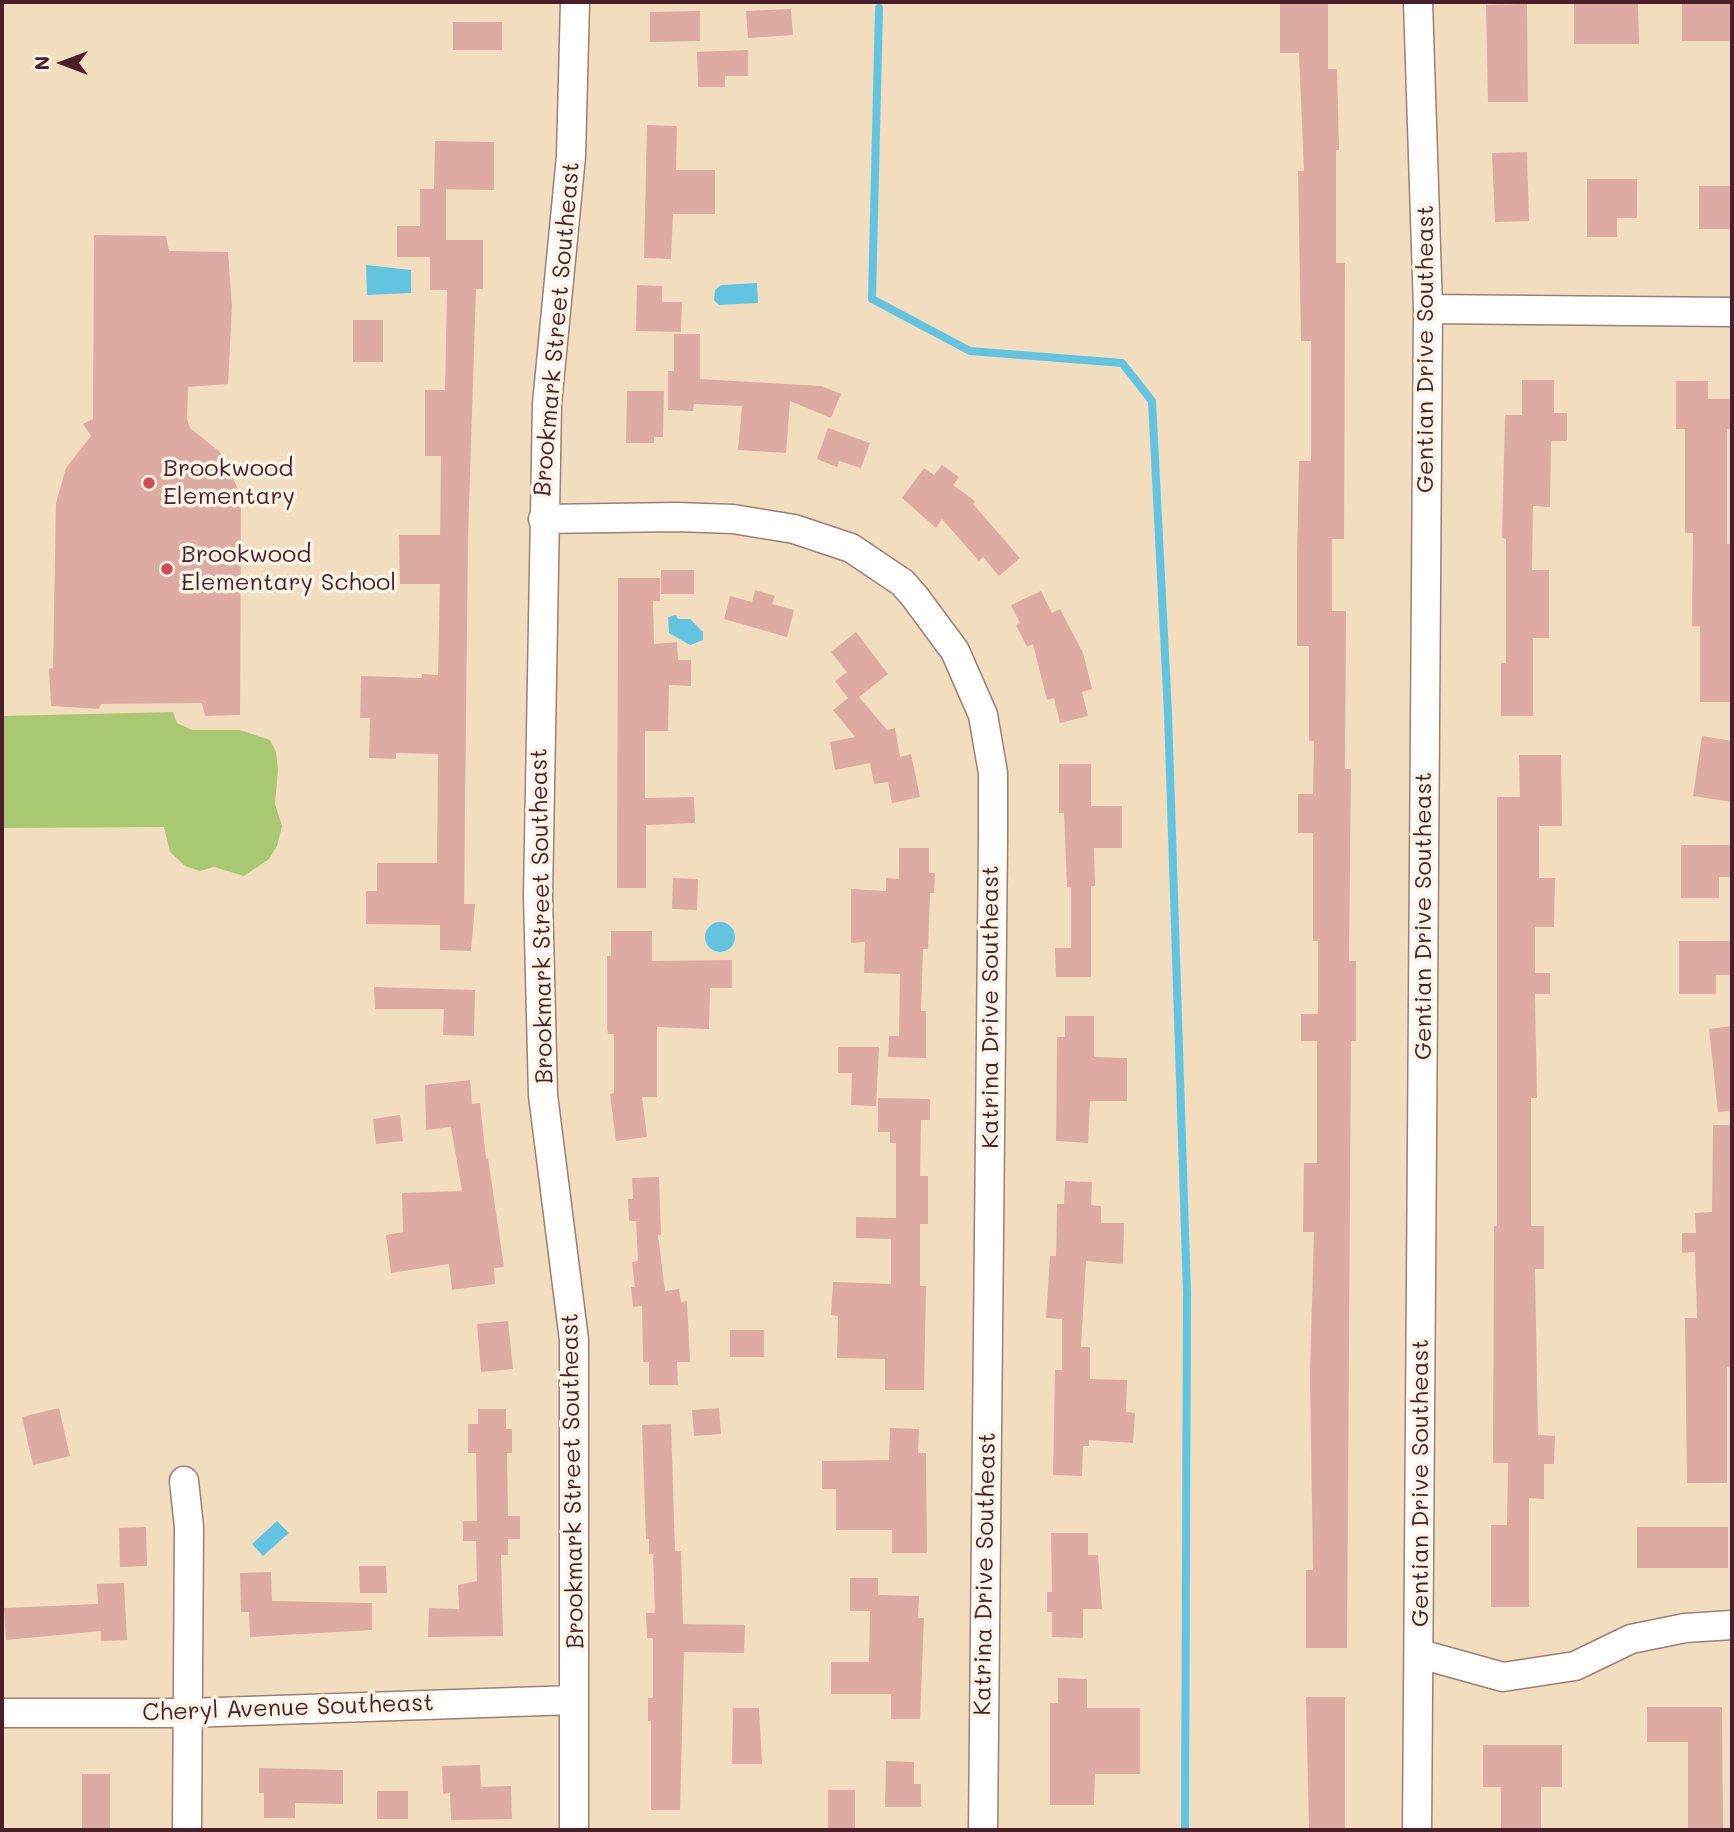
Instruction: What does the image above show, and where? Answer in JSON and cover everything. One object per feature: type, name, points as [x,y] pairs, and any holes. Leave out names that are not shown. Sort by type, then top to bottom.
[{"type":"street","name":"Brookmark Street Southeast","points":[[574,1830],[574,1340],[571,1293],[544,1107],[540,992],[543,519],[547,404],[572,156],[575,2]]},
{"type":"street","name":"Gentian Drive Southeast","points":[[1417,1830],[1428,309],[1418,2]]},
{"type":"street","points":[[1428,309],[1732,312]]},
{"type":"street","name":"Katrina Drive Southeast","points":[[543,519],[733,519],[794,529],[851,548],[903,583],[915,597],[955,651],[983,715],[993,773],[993,850],[983,1830]]},
{"type":"street","points":[[184,1480],[189,1527],[187,1830]]},
{"type":"street","points":[[1420,1654],[1503,1677],[1575,1666],[1631,1639],[1685,1628],[1732,1625]]},
{"type":"street","name":"Cheryl Avenue Southeast","points":[[2,1713],[188,1713],[575,1700]]},
{"type":"green space","points":[[173,712],[177,723],[192,730],[240,730],[270,740],[276,752],[278,770],[275,804],[282,826],[277,846],[269,859],[244,876],[214,867],[200,871],[185,866],[170,852],[164,827],[2,828],[2,716]]},
{"type":"water","points":[[366,265],[411,270],[411,293],[367,295]]},
{"type":"water","points":[[757,283],[758,303],[719,305],[714,300],[715,290],[721,285]]},
{"type":"water","points":[[676,615],[678,619],[690,619],[703,632],[703,640],[690,645],[669,633],[668,617]]},
{"type":"water","points":[[720,922],[726,923],[734,931],[734,943],[726,951],[720,952],[714,951],[706,943],[705,937],[706,931],[714,923]]},
{"type":"water","points":[[277,1521],[289,1533],[263,1556],[252,1544]]},
{"type":"building","points":[[1280,2],[1328,2],[1328,69],[1337,69],[1339,150],[1336,150],[1336,263],[1345,263],[1344,539],[1332,539],[1332,611],[1346,611],[1345,769],[1351,769],[1349,961],[1356,961],[1356,1041],[1351,1041],[1347,1648],[1306,1648],[1306,1570],[1313,1570],[1310,1373],[1314,1232],[1303,1232],[1304,1163],[1317,1163],[1317,1041],[1301,1041],[1301,1014],[1318,1014],[1318,941],[1313,941],[1313,833],[1298,833],[1298,794],[1313,794],[1314,741],[1309,741],[1309,646],[1297,646],[1297,557],[1299,461],[1311,461],[1311,341],[1301,341],[1298,171],[1304,171],[1299,53],[1280,53]]},
{"type":"building","points":[[1574,2],[1638,2],[1639,44],[1574,44]]},
{"type":"building","points":[[1682,2],[1732,2],[1732,41],[1682,41]]},
{"type":"building","points":[[1527,4],[1528,102],[1488,102],[1486,5]]},
{"type":"building","points":[[791,9],[793,35],[748,38],[746,11]]},
{"type":"building","points":[[700,11],[700,41],[650,42],[650,12]]},
{"type":"building","points":[[453,22],[502,22],[502,50],[453,50]]},
{"type":"building","points":[[748,50],[748,76],[725,76],[725,87],[698,87],[697,52]]},
{"type":"building","points":[[647,125],[677,126],[676,170],[715,170],[715,214],[673,214],[671,259],[644,258]]},
{"type":"building","points":[[435,141],[494,142],[494,190],[434,189]]},
{"type":"building","points":[[1527,152],[1529,221],[1495,222],[1492,153]]},
{"type":"building","points":[[1587,179],[1637,179],[1637,218],[1617,218],[1617,237],[1587,237]]},
{"type":"building","points":[[1699,186],[1732,186],[1732,229],[1699,229]]},
{"type":"building","points":[[420,189],[446,189],[446,240],[483,240],[483,289],[476,289],[468,536],[464,904],[475,904],[471,951],[440,950],[440,925],[366,924],[366,891],[377,891],[377,863],[437,863],[438,754],[396,753],[396,759],[369,758],[370,718],[360,718],[361,676],[422,678],[422,674],[438,675],[440,584],[400,584],[399,535],[440,535],[441,456],[425,456],[425,390],[445,390],[447,290],[430,290],[430,257],[397,257],[397,226],[420,226]]},
{"type":"building","name":"Brookwood Elementary","points":[[94,235],[166,236],[169,251],[228,252],[232,306],[228,384],[188,387],[187,418],[190,428],[220,452],[241,495],[240,715],[205,716],[202,703],[101,704],[99,709],[51,706],[49,669],[53,668],[56,503],[66,468],[91,436],[83,424],[93,419]]},
{"type":"building","points":[[637,285],[662,286],[662,302],[682,302],[681,332],[636,331]]},
{"type":"building","points":[[353,320],[383,320],[383,362],[353,362]]},
{"type":"building","points":[[674,334],[700,334],[700,379],[821,386],[841,394],[831,418],[790,401],[786,453],[738,450],[742,406],[694,404],[693,411],[668,410],[668,371],[674,371]]},
{"type":"building","points":[[1522,380],[1554,380],[1554,413],[1567,413],[1567,441],[1551,441],[1550,507],[1533,506],[1532,570],[1549,570],[1549,638],[1533,638],[1533,716],[1501,716],[1501,663],[1506,663],[1506,539],[1502,538],[1505,415],[1522,415]]},
{"type":"building","points":[[1676,381],[1708,381],[1708,399],[1731,399],[1731,429],[1727,429],[1727,544],[1732,544],[1732,702],[1700,702],[1700,626],[1692,626],[1693,533],[1685,533],[1685,429],[1676,429]]},
{"type":"building","points":[[627,391],[664,391],[663,437],[654,437],[654,443],[626,443]]},
{"type":"building","points":[[828,428],[870,443],[861,468],[839,461],[837,467],[817,459]]},
{"type":"building","points":[[942,465],[959,477],[953,485],[975,501],[973,504],[1020,558],[999,576],[983,557],[979,561],[942,519],[936,528],[902,498],[924,468],[934,475]]},
{"type":"building","points":[[661,570],[694,570],[694,594],[661,594]]},
{"type":"building","points":[[618,578],[660,578],[660,601],[653,601],[654,644],[677,642],[678,660],[691,660],[691,686],[669,685],[668,731],[645,731],[645,798],[694,797],[695,823],[646,825],[646,888],[617,888]]},
{"type":"building","points":[[755,590],[775,596],[772,604],[794,610],[787,637],[724,619],[730,596],[752,602]]},
{"type":"building","points":[[1041,591],[1052,613],[1060,609],[1083,653],[1092,689],[1082,692],[1088,716],[1060,723],[1054,698],[1047,700],[1033,644],[1027,647],[1016,625],[1020,623],[1011,605]]},
{"type":"building","points":[[856,632],[888,674],[859,697],[887,730],[895,728],[900,757],[911,754],[920,797],[892,803],[888,782],[874,784],[870,763],[835,770],[830,742],[855,737],[833,710],[848,698],[835,681],[847,672],[831,652]]},
{"type":"building","points":[[1702,736],[1732,741],[1732,802],[1693,796]]},
{"type":"building","points":[[1519,755],[1561,755],[1562,826],[1539,826],[1539,878],[1555,878],[1554,927],[1535,927],[1535,973],[1550,973],[1550,994],[1535,994],[1537,1098],[1531,1098],[1531,1226],[1544,1226],[1544,1269],[1535,1269],[1538,1435],[1555,1436],[1554,1464],[1544,1464],[1544,1499],[1529,1498],[1529,1607],[1491,1607],[1491,1525],[1507,1525],[1508,1463],[1493,1463],[1494,1226],[1497,1226],[1497,797],[1520,797]]},
{"type":"building","points":[[1059,764],[1091,764],[1091,806],[1122,806],[1122,848],[1094,848],[1095,886],[1091,886],[1091,977],[1056,977],[1055,948],[1071,948],[1071,887],[1067,887],[1064,813],[1059,813]]},
{"type":"building","points":[[1681,845],[1732,845],[1732,877],[1719,877],[1719,898],[1681,898]]},
{"type":"building","points":[[899,848],[929,848],[929,873],[935,873],[934,893],[930,893],[928,949],[923,949],[921,1011],[926,1011],[926,1058],[888,1057],[889,1036],[899,1036],[900,974],[864,973],[865,942],[851,943],[851,889],[886,891],[886,878],[899,879]]},
{"type":"building","points":[[673,878],[698,879],[697,910],[672,909]]},
{"type":"building","points":[[611,931],[652,931],[652,961],[732,960],[732,988],[710,988],[709,1029],[657,1027],[657,1097],[642,1097],[647,1137],[616,1141],[610,1094],[614,1093],[614,1034],[608,1034],[607,1028],[607,956],[611,956]]},
{"type":"building","points":[[1679,941],[1732,941],[1732,975],[1716,975],[1716,994],[1679,994]]},
{"type":"building","points":[[374,987],[475,990],[474,1036],[443,1035],[444,1009],[375,1009]]},
{"type":"building","points":[[1065,1016],[1094,1016],[1094,1057],[1127,1058],[1127,1101],[1090,1101],[1088,1143],[1056,1141],[1057,1037],[1065,1037]]},
{"type":"building","points":[[1732,1026],[1732,1111],[1718,1112],[1709,1029]]},
{"type":"building","points":[[838,1047],[879,1047],[876,1106],[851,1105],[852,1073],[838,1073]]},
{"type":"building","points":[[470,1080],[472,1104],[480,1103],[486,1159],[488,1158],[504,1267],[494,1268],[495,1284],[452,1290],[449,1264],[391,1273],[386,1235],[403,1232],[402,1193],[462,1191],[451,1127],[426,1130],[425,1085]]},
{"type":"building","points":[[878,1098],[930,1099],[930,1120],[921,1120],[920,1176],[928,1176],[928,1224],[920,1224],[920,1286],[926,1286],[924,1390],[885,1390],[885,1359],[837,1358],[838,1316],[831,1315],[833,1282],[891,1284],[891,1239],[856,1238],[856,1217],[896,1218],[896,1143],[890,1143],[890,1132],[878,1132]]},
{"type":"building","points":[[400,1115],[403,1141],[376,1144],[373,1119]]},
{"type":"building","points":[[1713,1125],[1732,1125],[1732,1306],[1730,1367],[1727,1367],[1727,1483],[1687,1483],[1685,1318],[1697,1318],[1695,1252],[1682,1253],[1682,1233],[1696,1233],[1695,1213],[1712,1212]]},
{"type":"building","points":[[659,1177],[661,1235],[658,1235],[665,1291],[679,1289],[681,1302],[687,1301],[690,1362],[677,1362],[678,1385],[649,1385],[649,1362],[643,1362],[642,1306],[633,1307],[631,1287],[635,1287],[632,1262],[638,1261],[636,1221],[629,1221],[628,1199],[633,1199],[632,1178]]},
{"type":"building","points":[[1065,1181],[1092,1182],[1091,1205],[1101,1206],[1101,1223],[1124,1223],[1123,1264],[1086,1261],[1081,1347],[1090,1347],[1090,1379],[1127,1380],[1126,1412],[1135,1413],[1133,1443],[1089,1440],[1089,1446],[1083,1446],[1082,1476],[1053,1475],[1055,1370],[1062,1370],[1062,1319],[1046,1318],[1050,1256],[1056,1256],[1057,1204],[1064,1204]]},
{"type":"building","points":[[508,1321],[513,1369],[481,1372],[477,1324]]},
{"type":"building","points":[[730,1330],[764,1330],[764,1357],[730,1357]]},
{"type":"building","points":[[59,1408],[70,1456],[33,1465],[22,1417]]},
{"type":"building","points":[[719,1408],[721,1434],[694,1436],[692,1410]]},
{"type":"building","points":[[478,1409],[506,1409],[506,1429],[512,1429],[512,1453],[507,1453],[508,1516],[520,1516],[520,1539],[508,1539],[508,1555],[501,1555],[503,1636],[428,1637],[429,1608],[459,1609],[458,1585],[477,1581],[476,1541],[463,1541],[463,1521],[477,1521],[476,1453],[468,1453],[468,1424],[478,1424]]},
{"type":"building","points":[[671,1424],[675,1551],[681,1551],[683,1624],[745,1625],[744,1653],[684,1652],[680,1810],[651,1810],[651,1721],[648,1721],[648,1698],[653,1698],[653,1638],[647,1638],[646,1613],[655,1613],[653,1554],[649,1554],[649,1539],[646,1539],[642,1425]]},
{"type":"building","points":[[890,1428],[919,1429],[918,1453],[926,1453],[927,1553],[892,1553],[892,1530],[836,1530],[836,1489],[822,1489],[822,1461],[889,1460]]},
{"type":"building","points":[[146,1527],[147,1566],[120,1567],[119,1528]]},
{"type":"building","points":[[1637,1527],[1728,1527],[1728,1568],[1637,1568]]},
{"type":"building","points":[[1051,1533],[1088,1533],[1088,1555],[1098,1555],[1102,1609],[1083,1609],[1083,1638],[1052,1637],[1052,1612],[1047,1612],[1047,1592],[1052,1592]]},
{"type":"building","points":[[359,1566],[386,1566],[387,1593],[360,1593]]},
{"type":"building","points":[[271,1572],[272,1601],[372,1603],[372,1630],[250,1637],[249,1612],[241,1612],[240,1573]]},
{"type":"building","points":[[850,1578],[878,1578],[878,1595],[919,1596],[918,1618],[924,1618],[920,1719],[891,1719],[891,1694],[831,1694],[831,1662],[869,1662],[870,1611],[850,1611]]},
{"type":"building","points":[[124,1583],[127,1640],[101,1641],[101,1631],[6,1640],[4,1608],[98,1604],[97,1584]]},
{"type":"building","points":[[1058,1678],[1087,1679],[1087,1708],[1140,1708],[1140,1774],[1095,1774],[1094,1805],[1050,1805],[1050,1703],[1058,1703]]},
{"type":"building","points":[[1306,1697],[1345,1697],[1345,1830],[1309,1830]]},
{"type":"building","points":[[1647,1707],[1722,1707],[1723,1830],[1688,1830],[1688,1742],[1647,1742]]},
{"type":"building","points":[[733,1708],[759,1708],[762,1764],[732,1764]]},
{"type":"building","points":[[1483,1745],[1562,1745],[1562,1787],[1541,1787],[1541,1830],[1501,1830],[1501,1787],[1483,1787]]},
{"type":"building","points":[[886,1761],[914,1762],[914,1784],[921,1784],[921,1807],[885,1807]]},
{"type":"building","points":[[480,1765],[481,1787],[511,1786],[512,1819],[451,1820],[450,1793],[443,1794],[442,1766]]},
{"type":"building","points":[[259,1768],[343,1770],[343,1804],[295,1803],[295,1818],[264,1818],[264,1793],[259,1793]]},
{"type":"building","points":[[82,1774],[110,1774],[110,1828],[82,1828]]},
{"type":"building","points":[[828,1790],[855,1790],[855,1830],[828,1830]]},
{"type":"building","points":[[377,1791],[408,1791],[408,1819],[377,1819]]},
{"type":"waterway","points":[[879,8],[872,299],[970,351],[1122,363],[1152,401],[1168,713],[1187,1292],[1185,1830]]},
{"type":"place","name":"Brookwood Elementary","points":[[149,483]]},
{"type":"place","name":"Brookwood Elementary School","points":[[167,569]]}]
